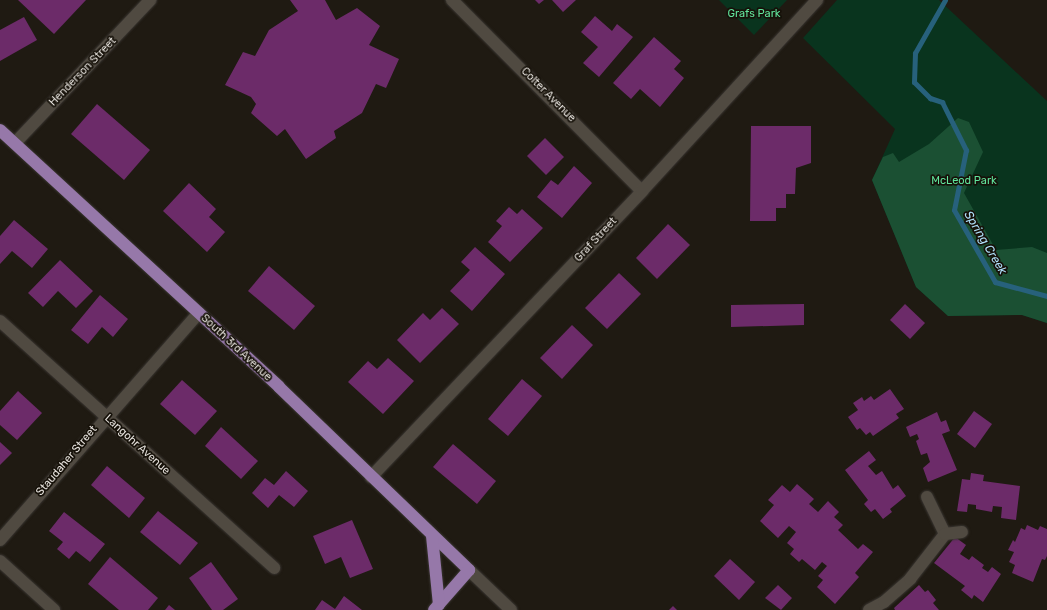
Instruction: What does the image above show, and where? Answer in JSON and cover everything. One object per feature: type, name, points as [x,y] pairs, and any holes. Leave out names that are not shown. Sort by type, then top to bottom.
[{"type":"main road","name":"South 3rd Avenue","points":[[0,130],[199,313],[469,570]]},
{"type":"main road","points":[[432,536],[436,607]]},
{"type":"main road","points":[[436,607],[469,570]]},
{"type":"street","name":"Henderson Street","points":[[15,143],[150,0]]},
{"type":"street","name":"Colter Avenue","points":[[452,0],[642,191]]},
{"type":"street","name":"Graf Street","points":[[371,477],[642,191],[817,0]]},
{"type":"street","name":"Staudaher Street","points":[[0,540],[105,416],[199,313]]},
{"type":"street","name":"Langohr Avenue","points":[[0,321],[274,568]]},
{"type":"street","points":[[927,497],[945,534]]},
{"type":"street","points":[[869,610],[884,602],[910,579],[945,534],[962,532]]},
{"type":"street","points":[[0,561],[54,610]]},
{"type":"street","points":[[469,570],[511,610]]},
{"type":"green space","name":"Grafs Park","points":[[719,0],[787,0],[754,35]]},
{"type":"green space","name":"McLeod Park","points":[[837,0],[939,0],[1047,101],[1047,323],[1022,315],[948,316],[916,287],[872,180],[895,129],[803,38]]},
{"type":"green space","points":[[958,118],[969,122],[983,152],[964,193],[996,250],[1032,247],[1047,253],[1047,323],[1022,315],[948,316],[916,287],[872,180],[883,157],[893,153],[899,162],[929,144]]},
{"type":"building","points":[[18,0],[86,0],[54,34]]},
{"type":"building","points":[[290,0],[325,0],[336,20],[357,8],[380,26],[369,45],[399,59],[386,88],[376,84],[362,113],[334,131],[336,138],[306,159],[285,129],[277,136],[251,113],[256,104],[251,97],[225,85],[243,52],[255,56],[269,30],[298,11]]},
{"type":"building","points":[[535,0],[544,0],[539,4]]},
{"type":"building","points":[[552,0],[576,0],[563,12]]},
{"type":"building","points":[[595,16],[612,31],[617,24],[633,37],[599,77],[583,63],[598,47],[581,32]]},
{"type":"building","points":[[24,17],[37,40],[0,61],[0,30]]},
{"type":"building","points":[[654,37],[681,61],[674,69],[684,78],[660,107],[640,89],[631,99],[613,83]]},
{"type":"building","points":[[97,104],[150,150],[124,180],[71,134]]},
{"type":"building","points":[[751,126],[811,126],[811,163],[796,168],[795,194],[786,194],[786,208],[776,208],[776,221],[750,221]]},
{"type":"building","points":[[545,138],[564,157],[546,175],[527,156]]},
{"type":"building","points":[[574,166],[592,183],[562,218],[537,197],[551,180],[558,185]]},
{"type":"building","points":[[189,183],[216,209],[209,217],[225,232],[207,252],[163,211]]},
{"type":"building","points":[[509,207],[517,214],[522,209],[543,228],[510,262],[488,242],[502,226],[496,221]]},
{"type":"building","points":[[14,220],[48,249],[32,268],[12,251],[0,264],[0,236]]},
{"type":"building","points":[[668,224],[690,245],[657,279],[636,258]]},
{"type":"building","points":[[475,247],[505,274],[472,311],[450,291],[470,270],[461,262]]},
{"type":"building","points":[[60,260],[93,291],[76,308],[58,291],[43,307],[28,293]]},
{"type":"building","points":[[269,266],[315,306],[294,330],[248,291]]},
{"type":"building","points":[[619,273],[641,294],[607,329],[585,308]]},
{"type":"building","points":[[100,295],[128,319],[113,337],[102,327],[88,344],[71,330]]},
{"type":"building","points":[[804,304],[804,325],[731,327],[731,305]]},
{"type":"building","points":[[905,304],[925,323],[910,339],[890,320]]},
{"type":"building","points":[[442,308],[459,324],[420,363],[397,340],[423,313],[430,320]]},
{"type":"building","points":[[572,325],[593,345],[562,379],[540,358]]},
{"type":"building","points":[[388,358],[414,381],[383,414],[348,382],[368,361],[377,369]]},
{"type":"building","points":[[522,379],[542,396],[508,436],[488,419]]},
{"type":"building","points":[[182,380],[217,411],[195,435],[160,404]]},
{"type":"building","points":[[890,389],[904,409],[896,414],[899,418],[873,436],[870,432],[866,435],[860,428],[857,430],[848,417],[858,410],[853,403],[862,397],[864,401],[871,396],[874,400]]},
{"type":"building","points":[[18,391],[42,413],[17,440],[0,425],[0,411]]},
{"type":"building","points":[[974,411],[992,424],[975,448],[957,434]]},
{"type":"building","points":[[937,412],[941,422],[946,420],[950,431],[942,434],[957,470],[928,482],[923,468],[930,462],[927,453],[921,455],[916,441],[919,439],[917,434],[910,437],[906,427]]},
{"type":"building","points":[[221,427],[258,461],[241,479],[205,446]]},
{"type":"building","points":[[0,442],[12,453],[0,465]]},
{"type":"building","points":[[453,444],[496,481],[477,504],[433,467]]},
{"type":"building","points":[[869,451],[876,460],[868,466],[876,475],[882,471],[893,489],[898,485],[906,496],[890,509],[892,512],[883,519],[875,509],[871,512],[864,504],[868,500],[845,470]]},
{"type":"building","points":[[107,466],[145,498],[129,518],[91,485]]},
{"type":"building","points":[[286,471],[308,491],[294,507],[279,495],[268,508],[252,493],[265,478],[274,485]]},
{"type":"building","points":[[971,473],[984,475],[983,481],[1020,486],[1016,520],[1001,518],[1002,507],[993,506],[992,512],[976,509],[976,505],[968,504],[967,512],[957,511],[962,479],[970,480]]},
{"type":"building","points":[[797,484],[814,499],[809,504],[818,512],[828,501],[839,512],[834,517],[843,525],[838,530],[858,549],[863,544],[873,552],[855,573],[859,577],[835,604],[817,587],[823,580],[818,576],[827,566],[822,562],[815,570],[802,559],[799,562],[790,554],[794,549],[787,543],[796,532],[789,526],[778,538],[760,521],[774,505],[768,500],[782,485],[790,492]]},
{"type":"building","points":[[158,511],[198,543],[180,565],[140,532]]},
{"type":"building","points":[[64,512],[105,544],[90,562],[76,551],[69,559],[57,549],[63,542],[49,531]]},
{"type":"building","points":[[352,520],[373,569],[350,578],[341,557],[325,564],[313,536]]},
{"type":"building","points":[[1027,525],[1038,530],[1040,526],[1047,529],[1047,556],[1045,560],[1042,559],[1033,582],[1012,573],[1015,565],[1009,562],[1014,552],[1008,550],[1013,540],[1015,542],[1021,528],[1025,530]]},
{"type":"building","points":[[955,537],[966,545],[960,554],[969,560],[972,556],[984,565],[982,568],[988,572],[992,567],[1001,574],[983,602],[974,595],[972,599],[961,590],[965,586],[934,563]]},
{"type":"building","points":[[110,557],[158,598],[148,610],[119,610],[88,584]]},
{"type":"building","points":[[730,559],[755,582],[739,600],[714,576]]},
{"type":"building","points":[[211,562],[238,599],[223,610],[212,610],[189,578]]},
{"type":"building","points":[[778,585],[792,598],[781,610],[765,598]]},
{"type":"building","points":[[919,585],[925,592],[928,590],[936,600],[933,603],[939,610],[895,610],[894,608]]},
{"type":"building","points":[[344,596],[362,610],[315,610],[322,600],[335,609]]},
{"type":"building","points":[[169,605],[175,610],[165,610]]},
{"type":"building","points":[[673,606],[677,610],[669,610]]},
{"type":"waterway","name":"Spring Creek","points":[[945,0],[915,53],[914,82],[930,98],[942,102],[966,150],[954,210],[995,282],[1047,296]]}]
